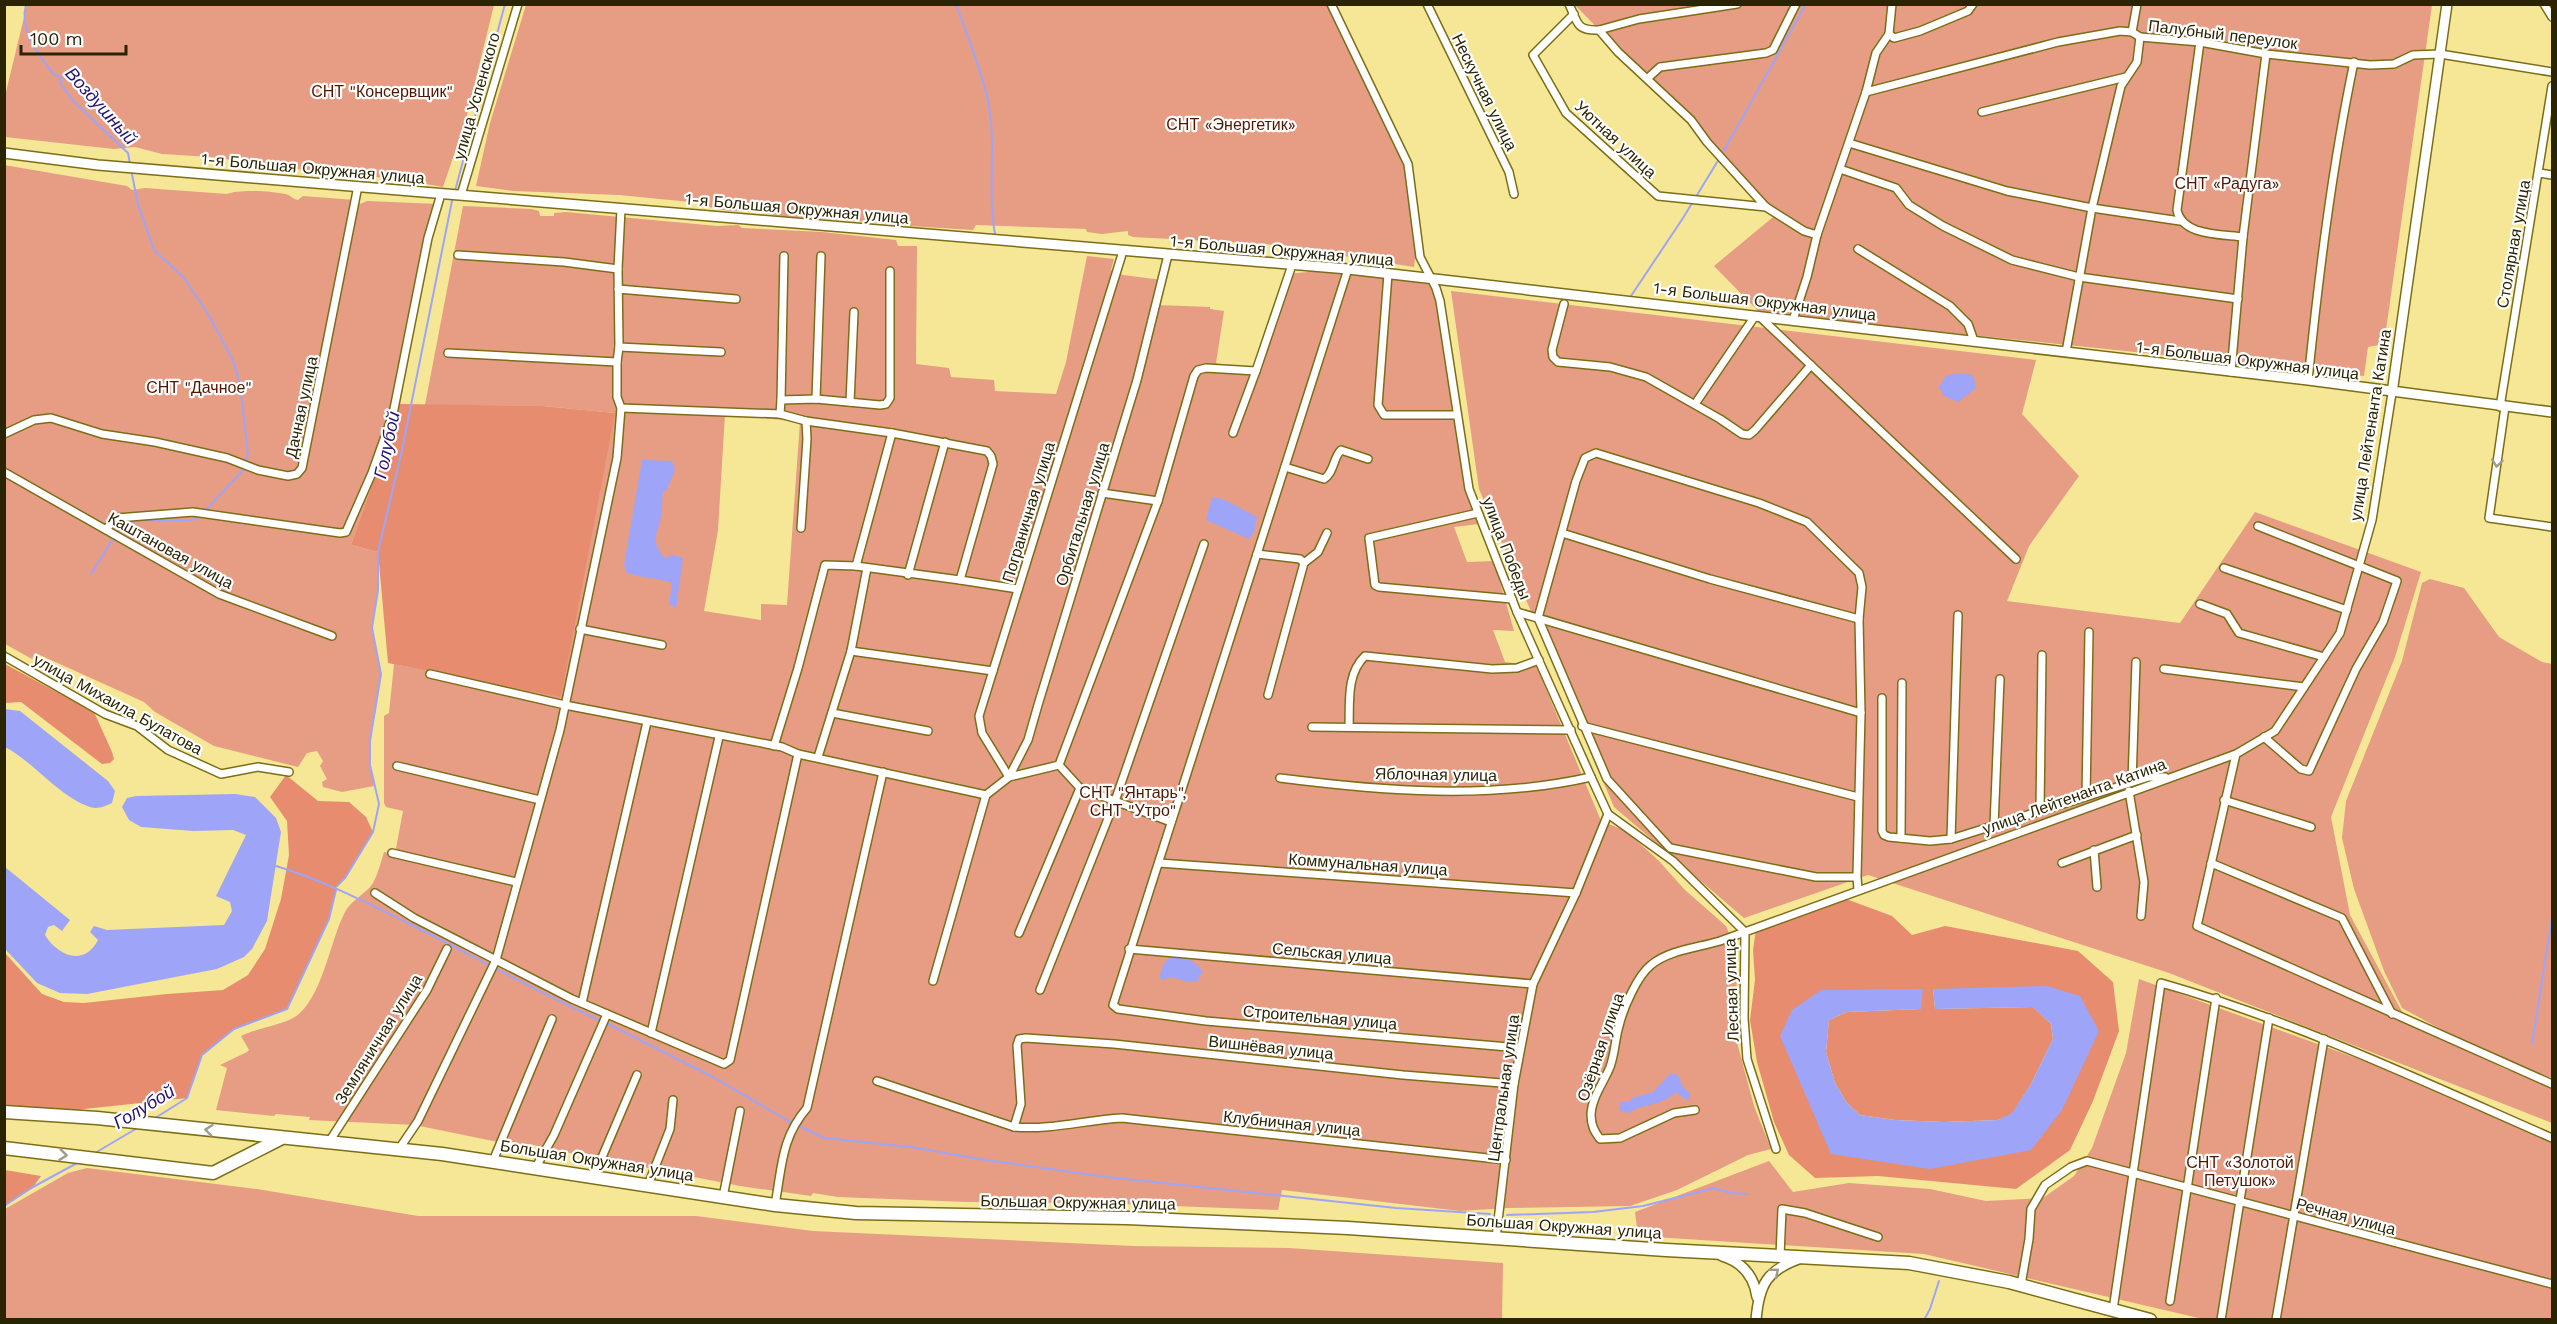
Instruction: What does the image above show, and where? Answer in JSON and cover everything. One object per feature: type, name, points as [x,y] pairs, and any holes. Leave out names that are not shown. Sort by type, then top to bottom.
[{"type":"highway","name":"Большая Окружная улица","points":[[4,1112],[96,1118],[399,1149],[536,1167],[775,1205],[856,1213],[1150,1219],[1348,1228],[1909,1263],[2021,1285],[2150,1320]]},
{"type":"highway","points":[[4,1148],[213,1173],[282,1138]]},
{"type":"street","name":"улица Успенского","points":[[460,195],[518,4]]},
{"type":"street","name":"улица Победы","points":[[1331,4],[1408,164],[1420,256],[1440,301],[1469,489],[1517,612],[1608,814]]},
{"type":"street","name":"Нескучная улица","points":[[1427,4],[1509,172],[1514,194]]},
{"type":"street","points":[[1569,4],[1579,28],[1585,30],[1599,30],[1639,19],[1737,4]]},
{"type":"street","points":[[1648,78],[1660,68],[1766,53],[1773,50],[1796,4]]},
{"type":"street","points":[[1793,320],[1807,278],[1817,235],[1866,92],[1876,53],[1889,34],[1892,4]]},
{"type":"street","points":[[1889,34],[1893,38],[1920,30],[1968,11],[1973,4]]},
{"type":"street","points":[[2132,32],[2137,4]]},
{"type":"street","name":"улица Лейтенанта Катина","points":[[1745,932],[2236,754],[2275,731],[2340,633],[2372,520],[2446,4]]},
{"type":"street","points":[[2544,4],[2553,18]]},
{"type":"street","name":"Уютная улица","points":[[1574,14],[1533,55],[1546,75],[1554,95],[1578,125],[1658,196],[1766,207]]},
{"type":"street","points":[[1599,30],[1618,52],[1691,120],[1717,153],[1766,207],[1804,231],[1817,235]]},
{"type":"street","name":"Палубный переулок","points":[[1866,92],[2058,42],[2120,31],[2132,32],[2140,37],[2200,42],[2266,54],[2370,65],[2394,64],[2414,55],[2440,54],[2553,72]]},
{"type":"street","points":[[2066,352],[2092,208],[2121,86],[2137,62],[2140,37]]},
{"type":"street","points":[[2180,221],[2177,210],[2200,42]]},
{"type":"street","points":[[2231,372],[2243,237],[2266,54]]},
{"type":"street","points":[[2308,380],[2317,291],[2354,62]]},
{"type":"street","points":[[1982,112],[2126,77]]},
{"type":"street","name":"Столярная улица","points":[[2553,86],[2502,407],[2489,518],[2553,527]]},
{"type":"street","points":[[1849,143],[2007,191],[2092,208],[2180,221],[2192,228],[2243,237]]},
{"type":"street","name":"1-я Большая Окружная улица","points":[[4,153],[98,165],[1429,277],[2308,380],[2392,393],[2553,412]]},
{"type":"street","points":[[1840,169],[1896,188],[1909,205],[1943,226],[2012,260],[2079,277],[2238,299]]},
{"type":"street","points":[[2539,172],[2553,175]]},
{"type":"street","name":"Дачная улица","points":[[4,434],[34,420],[51,418],[102,434],[155,442],[227,458],[258,470],[288,476],[297,474],[302,468],[317,399],[358,186]]},
{"type":"street","points":[[106,529],[117,518],[193,512],[346,532],[372,472],[393,414],[428,238],[444,194]]},
{"type":"street","points":[[399,1149],[418,1121],[496,960],[565,705],[617,458],[621,408],[617,397],[617,362],[621,209]]},
{"type":"street","points":[[1858,249],[1950,306],[1968,324],[1974,341]]},
{"type":"street","name":"Пограничная улица","points":[[1009,777],[982,733],[979,716],[1123,251]]},
{"type":"street","points":[[458,255],[564,262],[618,269]]},
{"type":"street","name":"Орбитальная улица","points":[[1009,777],[1028,740],[1137,380],[1168,255]]},
{"type":"street","points":[[780,414],[784,256]]},
{"type":"street","points":[[816,399],[821,256]]},
{"type":"street","points":[[1233,434],[1292,265]]},
{"type":"street","points":[[1129,949],[1159,863],[1348,269]]},
{"type":"street","points":[[781,400],[816,399],[886,404],[890,398],[890,271]]},
{"type":"street","points":[[1388,274],[1378,405],[1380,411],[1384,415],[1457,415]]},
{"type":"street","points":[[618,289],[735,299]]},
{"type":"street","points":[[1564,304],[1552,350],[1553,357],[1558,362],[1610,367],[1646,377],[1695,404],[1742,434],[1749,435],[1755,430],[1811,365]]},
{"type":"street","points":[[850,402],[854,312]]},
{"type":"street","points":[[1695,404],[1757,316],[2016,559]]},
{"type":"street","points":[[619,347],[721,352]]},
{"type":"street","points":[[448,353],[617,362]]},
{"type":"street","points":[[1059,765],[1158,501],[1194,376],[1198,370],[1206,368],[1256,371]]},
{"type":"street","points":[[621,408],[780,414],[806,422],[892,433],[987,451],[993,464],[960,580]]},
{"type":"street","points":[[801,528],[806,422]]},
{"type":"street","points":[[856,566],[892,433]]},
{"type":"street","points":[[908,575],[945,442]]},
{"type":"street","points":[[1285,467],[1324,479],[1329,476],[1337,453],[1341,450],[1368,459]]},
{"type":"street","points":[[1857,877],[1816,877],[1670,848],[1606,779],[1538,618],[1585,458],[1596,453],[1759,503],[1808,522],[1859,573],[1862,587],[1859,619],[1861,713],[1858,890]]},
{"type":"street","name":"Каштановая улица","points":[[4,472],[219,594],[332,636]]},
{"type":"street","points":[[1102,493],[1158,501]]},
{"type":"street","points":[[1478,513],[1369,538],[1375,585],[1512,599]]},
{"type":"street","points":[[2258,526],[2360,564],[2397,581],[2383,622],[2356,669],[2309,771],[2301,770],[2264,737]]},
{"type":"street","points":[[1268,695],[1304,563],[1318,552],[1327,533]]},
{"type":"street","points":[[1562,533],[1710,579],[1859,619]]},
{"type":"street","points":[[1040,990],[1115,801],[1204,544]]},
{"type":"street","points":[[1257,555],[1300,559],[1304,563]]},
{"type":"street","points":[[774,746],[798,668],[823,569],[830,563],[1018,589]]},
{"type":"street","points":[[818,757],[851,651],[867,568]]},
{"type":"street","points":[[2224,568],[2347,609]]},
{"type":"street","points":[[2200,604],[2227,614],[2239,633],[2324,657]]},
{"type":"street","points":[[1517,612],[1861,713]]},
{"type":"street","points":[[1951,838],[1958,615]]},
{"type":"street","points":[[580,629],[662,645]]},
{"type":"street","points":[[2086,796],[2089,632]]},
{"type":"street","points":[[851,651],[993,671]]},
{"type":"street","points":[[2040,810],[2042,655]]},
{"type":"street","name":"улица Михаила Булатова","points":[[4,656],[105,714],[136,726],[168,750],[220,774],[258,767],[289,772]]},
{"type":"street","points":[[1349,727],[1350,684],[1356,664],[1365,656],[1492,669],[1517,668],[1539,660]]},
{"type":"street","points":[[2132,782],[2136,662]]},
{"type":"street","points":[[2164,669],[2304,687]]},
{"type":"street","points":[[430,674],[565,705],[774,746],[798,754],[986,795]]},
{"type":"street","points":[[1994,826],[2000,679]]},
{"type":"street","points":[[1901,837],[1902,683]]},
{"type":"street","points":[[1882,698],[1882,831],[1884,835],[1930,840],[1951,838],[2149,777],[2173,777]]},
{"type":"street","points":[[832,713],[928,731]]},
{"type":"street","points":[[582,1003],[647,722]]},
{"type":"street","points":[[1582,726],[1858,797]]},
{"type":"street","points":[[1312,727],[1571,730]]},
{"type":"street","points":[[651,1033],[719,737]]},
{"type":"street","points":[[375,893],[414,918],[582,1003],[724,1064],[730,1060],[798,754]]},
{"type":"street","points":[[2236,754],[2197,926],[2553,1084]]},
{"type":"street","points":[[933,981],[986,795],[1009,777],[1059,765]]},
{"type":"street","points":[[1059,765],[1080,788],[1172,822]]},
{"type":"street","points":[[397,766],[540,800]]},
{"type":"street","points":[[775,1205],[787,1137],[793,1124],[807,1108],[884,772]]},
{"type":"street","name":"Яблочная улица","points":[[1280,778],[1333,784],[1475,792],[1554,786],[1591,777]]},
{"type":"street","points":[[1018,933],[1080,788]]},
{"type":"street","points":[[2129,791],[2144,882],[2141,916]]},
{"type":"street","points":[[2224,801],[2311,827]]},
{"type":"street","name":"Центральная улица","points":[[1496,1238],[1514,1084],[1533,984],[1576,893],[1608,814]]},
{"type":"street","name":"Лесная улица","points":[[1608,814],[1672,861],[1745,932],[1744,1018],[1748,1059],[1776,1149]]},
{"type":"street","points":[[2062,863],[2137,835]]},
{"type":"street","points":[[2094,850],[2097,887]]},
{"type":"street","points":[[392,853],[516,882]]},
{"type":"street","name":"Коммунальная улица","points":[[1159,863],[1576,893]]},
{"type":"street","points":[[2211,863],[2342,918],[2392,1014]]},
{"type":"street","name":"Озёрная улица","points":[[1695,1110],[1674,1113],[1620,1138],[1600,1140],[1592,1128],[1591,1112],[1598,1091],[1611,1066],[1619,1024],[1638,980],[1648,967],[1659,959],[1677,952],[1696,949],[1745,932]]},
{"type":"street","name":"Земляничная улица","points":[[329,1142],[427,990],[447,949]]},
{"type":"street","name":"Сельская улица","points":[[1129,949],[1533,984]]},
{"type":"street","name":"Строительная улица","points":[[1129,949],[1113,1000],[1113,1005],[1118,1009],[1206,1021],[1520,1048]]},
{"type":"street","points":[[2114,1303],[2161,983],[2216,998],[2324,1039],[2553,1138]]},
{"type":"street","points":[[2170,1301],[2216,998]]},
{"type":"street","points":[[536,1167],[554,1135],[607,1014]]},
{"type":"street","points":[[2221,1320],[2269,1018]]},
{"type":"street","points":[[493,1161],[552,1019]]},
{"type":"street","name":"Вишнёвая улица","points":[[1014,1127],[1021,1104],[1017,1045],[1019,1039],[1026,1038],[1114,1044],[1402,1076],[1514,1084]]},
{"type":"street","points":[[2276,1320],[2324,1039]]},
{"type":"street","points":[[594,1176],[637,1075]]},
{"type":"street","name":"Клубничная улица","points":[[877,1081],[1014,1127],[1033,1129],[1122,1118],[1506,1160]]},
{"type":"street","points":[[648,1185],[670,1129],[673,1100]]},
{"type":"street","points":[[723,1197],[740,1111]]},
{"type":"street","name":"Речная улица","points":[[2021,1285],[2029,1239],[2031,1209],[2044,1185],[2071,1167],[2087,1161],[2553,1284]]},
{"type":"street","points":[[1780,1256],[1782,1209],[1804,1213],[1878,1237]]},
{"type":"street","points":[[1711,1252],[1726,1257],[1745,1269],[1756,1288],[1758,1299],[1756,1320]]},
{"type":"street","points":[[1758,1299],[1765,1282],[1772,1273],[1803,1257]]},
{"type":"green space","name":"СНТ \"Консервщик\"","points":[[27,4],[494,5],[466,119],[443,187],[392,178],[338,175],[211,157],[162,154],[135,147],[114,149],[5,137],[5,96]]},
{"type":"green space","name":"СНТ «Энергетик»","points":[[526,5],[1332,5],[1402,147],[1412,184],[1416,251],[1414,267],[1266,244],[1133,237],[1128,235],[1128,231],[1102,234],[1087,232],[1086,229],[976,225],[973,230],[910,226],[911,221],[907,220],[901,226],[729,211],[701,203],[619,195],[514,191],[476,186],[490,123]]},
{"type":"green space","name":"СНТ «Радуга»","points":[[1575,5],[2432,5],[2384,344],[2368,347],[2364,376],[1760,313],[1714,266],[1778,213]]},
{"type":"green space","name":"СНТ \"Дачное\"","points":[[4,165],[127,186],[132,190],[145,188],[227,194],[239,191],[264,191],[287,195],[298,200],[303,196],[355,200],[360,204],[367,201],[437,204],[400,404],[351,545],[378,552],[378,590],[372,628],[381,674],[370,741],[370,765],[374,786],[342,792],[323,787],[322,782],[327,779],[320,766],[323,761],[317,751],[307,753],[298,767],[214,746],[155,712],[144,702],[35,653],[32,659],[5,644]]},
{"type":"green space","name":"СНТ \"Янтарь\", СНТ \"Утро\"","points":[[463,206],[531,209],[539,211],[540,216],[554,216],[554,213],[566,212],[717,226],[738,225],[742,228],[822,232],[896,240],[898,246],[917,246],[916,364],[949,368],[951,377],[994,380],[995,391],[1056,394],[1066,362],[1087,256],[1114,259],[1111,270],[1123,275],[1162,280],[1157,305],[1210,307],[1210,309],[1224,311],[1216,363],[1258,373],[1286,274],[1311,270],[1356,273],[1433,285],[1470,500],[1479,524],[1454,527],[1467,562],[1494,561],[1514,631],[1493,630],[1505,662],[1523,664],[1531,659],[1539,672],[1601,821],[1626,831],[1658,860],[1685,890],[1726,926],[1735,947],[1737,997],[1734,1031],[1754,1106],[1771,1149],[1748,1155],[1677,1190],[1630,1206],[1460,1211],[1282,1190],[1278,1210],[1119,1204],[1118,1200],[1084,1199],[1081,1203],[968,1202],[838,1197],[813,1193],[811,1196],[740,1186],[633,1165],[631,1169],[602,1160],[529,1144],[527,1148],[415,1125],[309,1120],[310,1117],[216,1110],[227,1068],[220,1065],[249,1050],[241,1036],[281,1023],[300,1013],[321,979],[345,912],[373,883],[384,852],[395,854],[403,811],[386,807],[384,803],[384,716],[389,713],[394,664],[450,675],[615,413],[543,406],[425,405]],"holes":[[[725,414],[800,422],[787,605],[761,604],[761,620],[704,611],[718,530]]]},
{"type":"green space","points":[[1451,291],[2036,360],[2022,414],[2079,476],[2029,546],[2007,601],[2180,623],[2255,512],[2421,572],[2395,657],[2331,817],[2350,915],[2407,1021],[2505,1069],[2552,1084],[2552,1123],[2169,973],[1868,875],[1744,918],[1614,807],[1479,489]]},
{"type":"green space","points":[[2430,579],[2464,588],[2499,637],[2542,662],[2552,664],[2552,1078],[2513,1065],[2466,1043],[2402,1008],[2384,971],[2354,889],[2342,838],[2346,801],[2402,661],[2422,583]]},
{"type":"green space","name":"СНТ «Золотой Петушок»","points":[[2139,979],[2428,1084],[2552,1133],[2552,1319],[2203,1319],[1924,1254],[1638,1236],[1635,1212],[1769,1161],[1793,1192],[1849,1183],[1930,1189],[1986,1201],[2043,1198],[2074,1176],[2092,1148],[2126,1053]]},
{"type":"green space","points":[[87,1168],[257,1189],[418,1216],[696,1216],[813,1231],[1133,1246],[1289,1248],[1503,1263],[1502,1319],[5,1319],[5,1209],[68,1173]]},
{"type":"shaded area","points":[[400,404],[543,406],[615,413],[561,697],[388,663],[378,552],[351,545]]},
{"type":"shaded area","points":[[5,664],[94,712],[114,759],[110,763],[102,764],[21,702],[5,703]]},
{"type":"shaded area","points":[[286,775],[318,801],[349,802],[366,817],[373,832],[345,878],[337,886],[329,919],[287,1009],[234,1029],[202,1055],[187,1098],[75,1110],[5,1105],[5,953],[42,994],[64,1002],[84,1003],[223,990],[248,975],[265,949],[281,899],[289,855],[287,821],[270,797]]},
{"type":"shaded area","points":[[1846,899],[1892,916],[1912,935],[1945,926],[2078,951],[2113,982],[2119,1031],[2093,1101],[2070,1150],[2016,1189],[1878,1176],[1815,1178],[1789,1155],[1774,1122],[1757,1062],[1750,1020],[1755,980],[1753,950],[1756,929]],"holes":[[[1933,989],[2080,996],[2031,1149],[1831,1154],[1821,990],[1921,1009],[1847,1012],[1829,1020],[1826,1052],[1835,1083],[1847,1103],[1860,1115],[1895,1120],[1944,1122],[1998,1120],[2012,1114],[2031,1084],[2053,1039],[2051,1024],[2033,1007],[1935,1009]]]},
{"type":"shaded area","points":[[5,1170],[41,1176],[33,1187],[5,1206]]},
{"type":"water","points":[[1959,373],[1973,375],[1976,388],[1958,402],[1944,396],[1939,387],[1946,376]]},
{"type":"water","points":[[642,460],[672,461],[675,469],[667,490],[663,492],[656,543],[665,558],[673,555],[683,558],[676,608],[669,604],[672,583],[627,573],[624,565]]},
{"type":"water","points":[[1212,497],[1225,500],[1257,517],[1254,532],[1249,539],[1206,520]]},
{"type":"water","points":[[5,709],[20,711],[108,781],[115,791],[112,803],[96,808],[78,802],[16,753],[5,747]]},
{"type":"water","points":[[235,794],[255,797],[276,818],[281,832],[267,921],[252,949],[244,957],[217,969],[87,994],[60,993],[37,983],[5,949],[5,867],[70,920],[62,931],[54,925],[48,927],[45,935],[57,948],[71,956],[86,954],[92,948],[98,940],[90,932],[94,926],[107,930],[224,925],[232,911],[230,902],[216,896],[246,835],[233,830],[193,831],[141,827],[129,820],[122,807],[127,798],[136,796]]},
{"type":"water","points":[[1172,956],[1190,960],[1200,968],[1203,972],[1196,982],[1171,977],[1164,980],[1159,978],[1164,963]]},
{"type":"water","points":[[2047,986],[2080,996],[2099,1031],[2062,1110],[2031,1150],[1930,1169],[1831,1154],[1780,1036],[1792,1010],[1821,990],[1923,989],[1921,1009],[1847,1012],[1829,1020],[1826,1052],[1835,1083],[1847,1103],[1860,1115],[1895,1120],[1944,1122],[1998,1120],[2012,1113],[2031,1084],[2053,1039],[2051,1024],[2033,1007],[1935,1009],[1933,989]]},
{"type":"water","points":[[1671,1073],[1678,1075],[1683,1087],[1690,1093],[1688,1101],[1675,1092],[1665,1100],[1629,1113],[1619,1111],[1621,1102],[1629,1102],[1632,1098],[1653,1092]]},
{"type":"waterway","name":"Воздушный","points":[[26,4],[25,24],[37,51],[54,75],[61,77],[60,83],[73,101],[128,153],[130,164]]},
{"type":"waterway","name":"Голубой","points":[[455,191],[505,4]]},
{"type":"waterway","points":[[956,4],[978,64],[991,117],[992,201],[995,234]]},
{"type":"waterway","points":[[1722,154],[1806,4]]},
{"type":"waterway","points":[[1631,296],[1719,159]]},
{"type":"waterway","name":"Воздушный","points":[[131,169],[138,205],[154,250],[185,279],[211,319],[233,361],[240,384],[248,454],[244,469],[204,512]]},
{"type":"waterway","name":"Голубой","points":[[337,886],[345,878],[373,832],[379,804],[370,765],[370,741],[381,674],[372,628],[378,590],[378,552],[402,450],[453,196]]},
{"type":"waterway","name":"Воздушный","points":[[91,574],[119,529],[134,521],[193,520],[200,515]]},
{"type":"waterway","points":[[276,866],[358,899],[601,1021]]},
{"type":"waterway","name":"Голубой","points":[[152,1120],[187,1098],[202,1055],[234,1029],[287,1009],[329,919],[336,890]]},
{"type":"waterway","points":[[2532,1044],[2552,918]]},
{"type":"waterway","points":[[606,1023],[713,1077],[785,1119],[824,1138],[911,1147],[1107,1177],[1396,1208],[1490,1214]]},
{"type":"waterway","name":"Голубой","points":[[95,1153],[139,1127]]},
{"type":"waterway","name":"Голубой","points":[[4,1206],[79,1162]]},
{"type":"waterway","points":[[1507,1215],[1593,1212],[1643,1206],[1714,1188],[1731,1193],[1747,1194]]},
{"type":"waterway","points":[[1924,1320],[1939,1281]]}]
